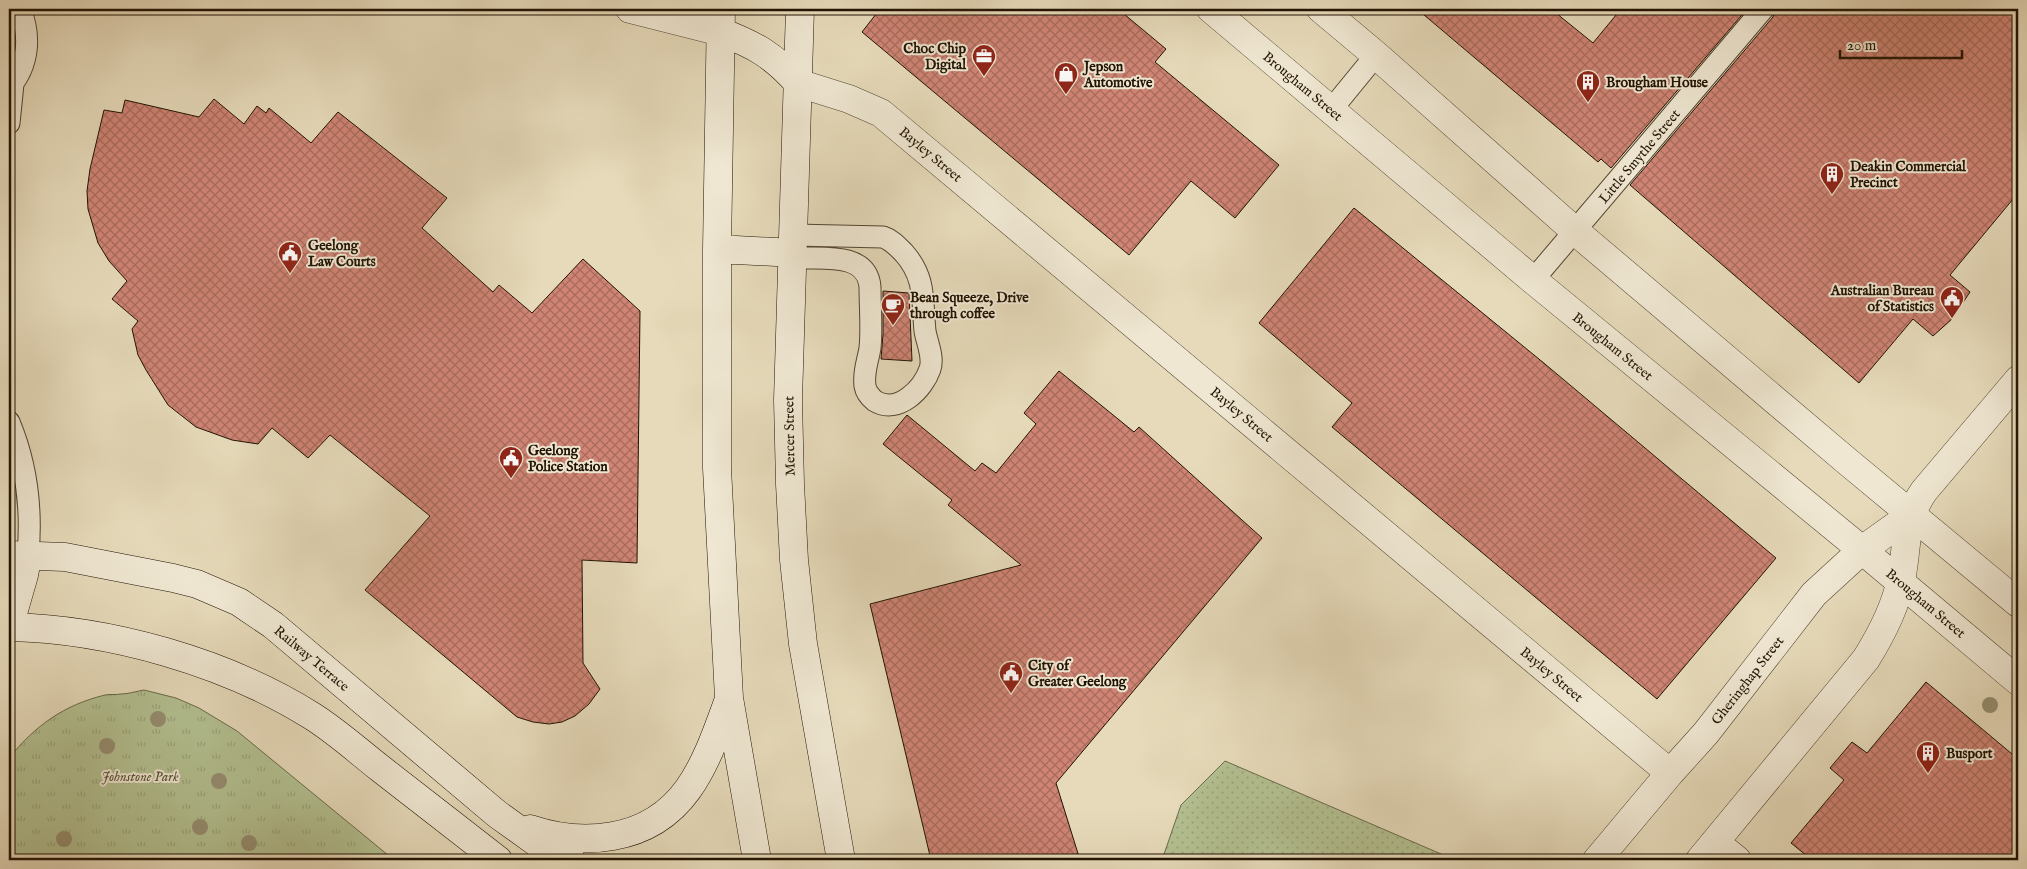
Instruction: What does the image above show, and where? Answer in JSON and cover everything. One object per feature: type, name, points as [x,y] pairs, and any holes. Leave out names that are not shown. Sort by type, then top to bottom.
[{"type":"street","points":[[630,9],[721,20],[767,54],[798,83]]},
{"type":"street","name":"Mercer Street","points":[[800,9],[788,400],[790,484],[794,560],[803,644],[841,860]]},
{"type":"street","name":"Brougham Street","points":[[1211,9],[1533,280],[1862,550],[2018,681]]},
{"type":"street","points":[[1321,9],[1376,55],[1575,231],[2018,603]]},
{"type":"street","points":[[721,20],[717,249],[717,468],[729,698],[757,860]]},
{"type":"street","name":"Bayley Street","points":[[798,83],[881,113],[1670,773]]},
{"type":"street","points":[[717,249],[794,249]]},
{"type":"street","name":"Gheringhap Street","points":[[1708,851],[1860,667],[1882,630],[1900,582],[1911,514],[1924,491],[2018,380]]},
{"type":"street","name":"Gheringhap Street","points":[[1597,860],[1706,733],[1814,594],[1862,550],[1911,514]]},
{"type":"street","points":[[18,554],[24,575],[9,627],[66,631],[115,640],[202,664],[255,684],[313,717],[498,860]]},
{"type":"street","name":"Railway Terrace","points":[[18,554],[65,557],[173,578],[197,584],[239,602],[273,625],[497,814],[543,847],[571,860]]},
{"type":"street","points":[[497,814],[538,832],[582,838],[620,835],[636,831],[650,824],[664,815],[679,801],[699,773],[712,746],[729,698]]},
{"type":"street","points":[[1708,851],[1737,860]]},
{"type":"lane","points":[[9,123],[11,86],[20,72],[27,46],[27,33],[20,9]]},
{"type":"lane","name":"Little Smythe Street","points":[[1533,280],[1763,9]]},
{"type":"lane","points":[[1331,110],[1376,55]]},
{"type":"lane","points":[[883,237],[895,244],[909,259],[917,271],[921,283],[926,334],[932,363],[928,375],[914,393],[898,404],[886,405],[874,400],[867,392],[864,378],[870,349],[870,287],[868,278],[862,269],[853,262],[794,249],[883,237]]},
{"type":"lane","points":[[9,422],[20,456],[31,517],[18,554]]},
{"type":"green space","name":"Johnstone Park","points":[[144,690],[176,698],[199,708],[237,731],[394,860],[9,860],[9,758],[40,726],[76,704],[105,695],[127,694]]},
{"type":"green space","points":[[1225,761],[1455,860],[1162,860],[1181,805]]},
{"type":"building","points":[[880,9],[1118,9],[1166,49],[1155,62],[1279,165],[1235,218],[1191,181],[1129,255],[862,32]]},
{"type":"building","name":"Brougham House","points":[[1417,9],[1551,9],[1593,43],[1621,9],[1747,9],[1611,168],[1601,159],[1598,162]]},
{"type":"building","name":"Deakin Commercial Precinct","points":[[1775,9],[2018,9],[2018,193],[1950,275],[1970,292],[1952,319],[1933,336],[1913,319],[1859,383],[1630,185],[1773,17]]},
{"type":"building","points":[[214,99],[244,124],[257,106],[266,113],[269,108],[311,143],[338,112],[447,198],[422,228],[493,292],[499,285],[532,313],[583,259],[640,311],[637,563],[582,560],[583,663],[600,689],[589,704],[575,716],[562,722],[549,724],[517,717],[365,590],[430,516],[330,435],[308,458],[272,428],[258,444],[232,440],[196,427],[168,405],[146,370],[138,355],[132,329],[138,321],[112,299],[127,281],[109,261],[98,243],[88,209],[87,191],[90,169],[104,110],[122,113],[125,100],[199,117]]},
{"type":"building","points":[[1354,208],[1545,364],[1776,558],[1657,699],[1332,427],[1352,403],[1259,323]]},
{"type":"building","name":"Bean Squeeze, Drive through coffee","points":[[883,291],[909,293],[912,361],[881,359]]},
{"type":"building","name":"City of Greater Geelong","points":[[1059,371],[1134,432],[1139,427],[1262,538],[1056,783],[1080,860],[931,860],[870,604],[1021,565],[948,505],[952,500],[883,444],[907,415],[975,471],[982,463],[996,473],[1036,424],[1024,413]]},
{"type":"building","name":"Busport","points":[[1926,682],[2018,759],[2018,860],[1812,860],[1791,843],[1844,780],[1830,768],[1852,742],[1867,753]]},
{"type":"place","name":"Choc Chip Digital","points":[[984,77]]},
{"type":"place","name":"Jepson Automotive","points":[[1066,95]]},
{"type":"place","name":"Brougham House","points":[[1588,103]]},
{"type":"place","name":"Deakin Commercial Precinct","points":[[1832,195]]},
{"type":"place","name":"Geelong Law Courts","points":[[290,274]]},
{"type":"place","name":"Australian Bureau of Statistics","points":[[1952,319]]},
{"type":"place","name":"Bean Squeeze, Drive through coffee","points":[[893,326]]},
{"type":"place","name":"Geelong Police Station","points":[[511,479]]},
{"type":"place","name":"City of Greater Geelong","points":[[1011,694]]},
{"type":"place","name":"Busport","points":[[1928,774]]}]
